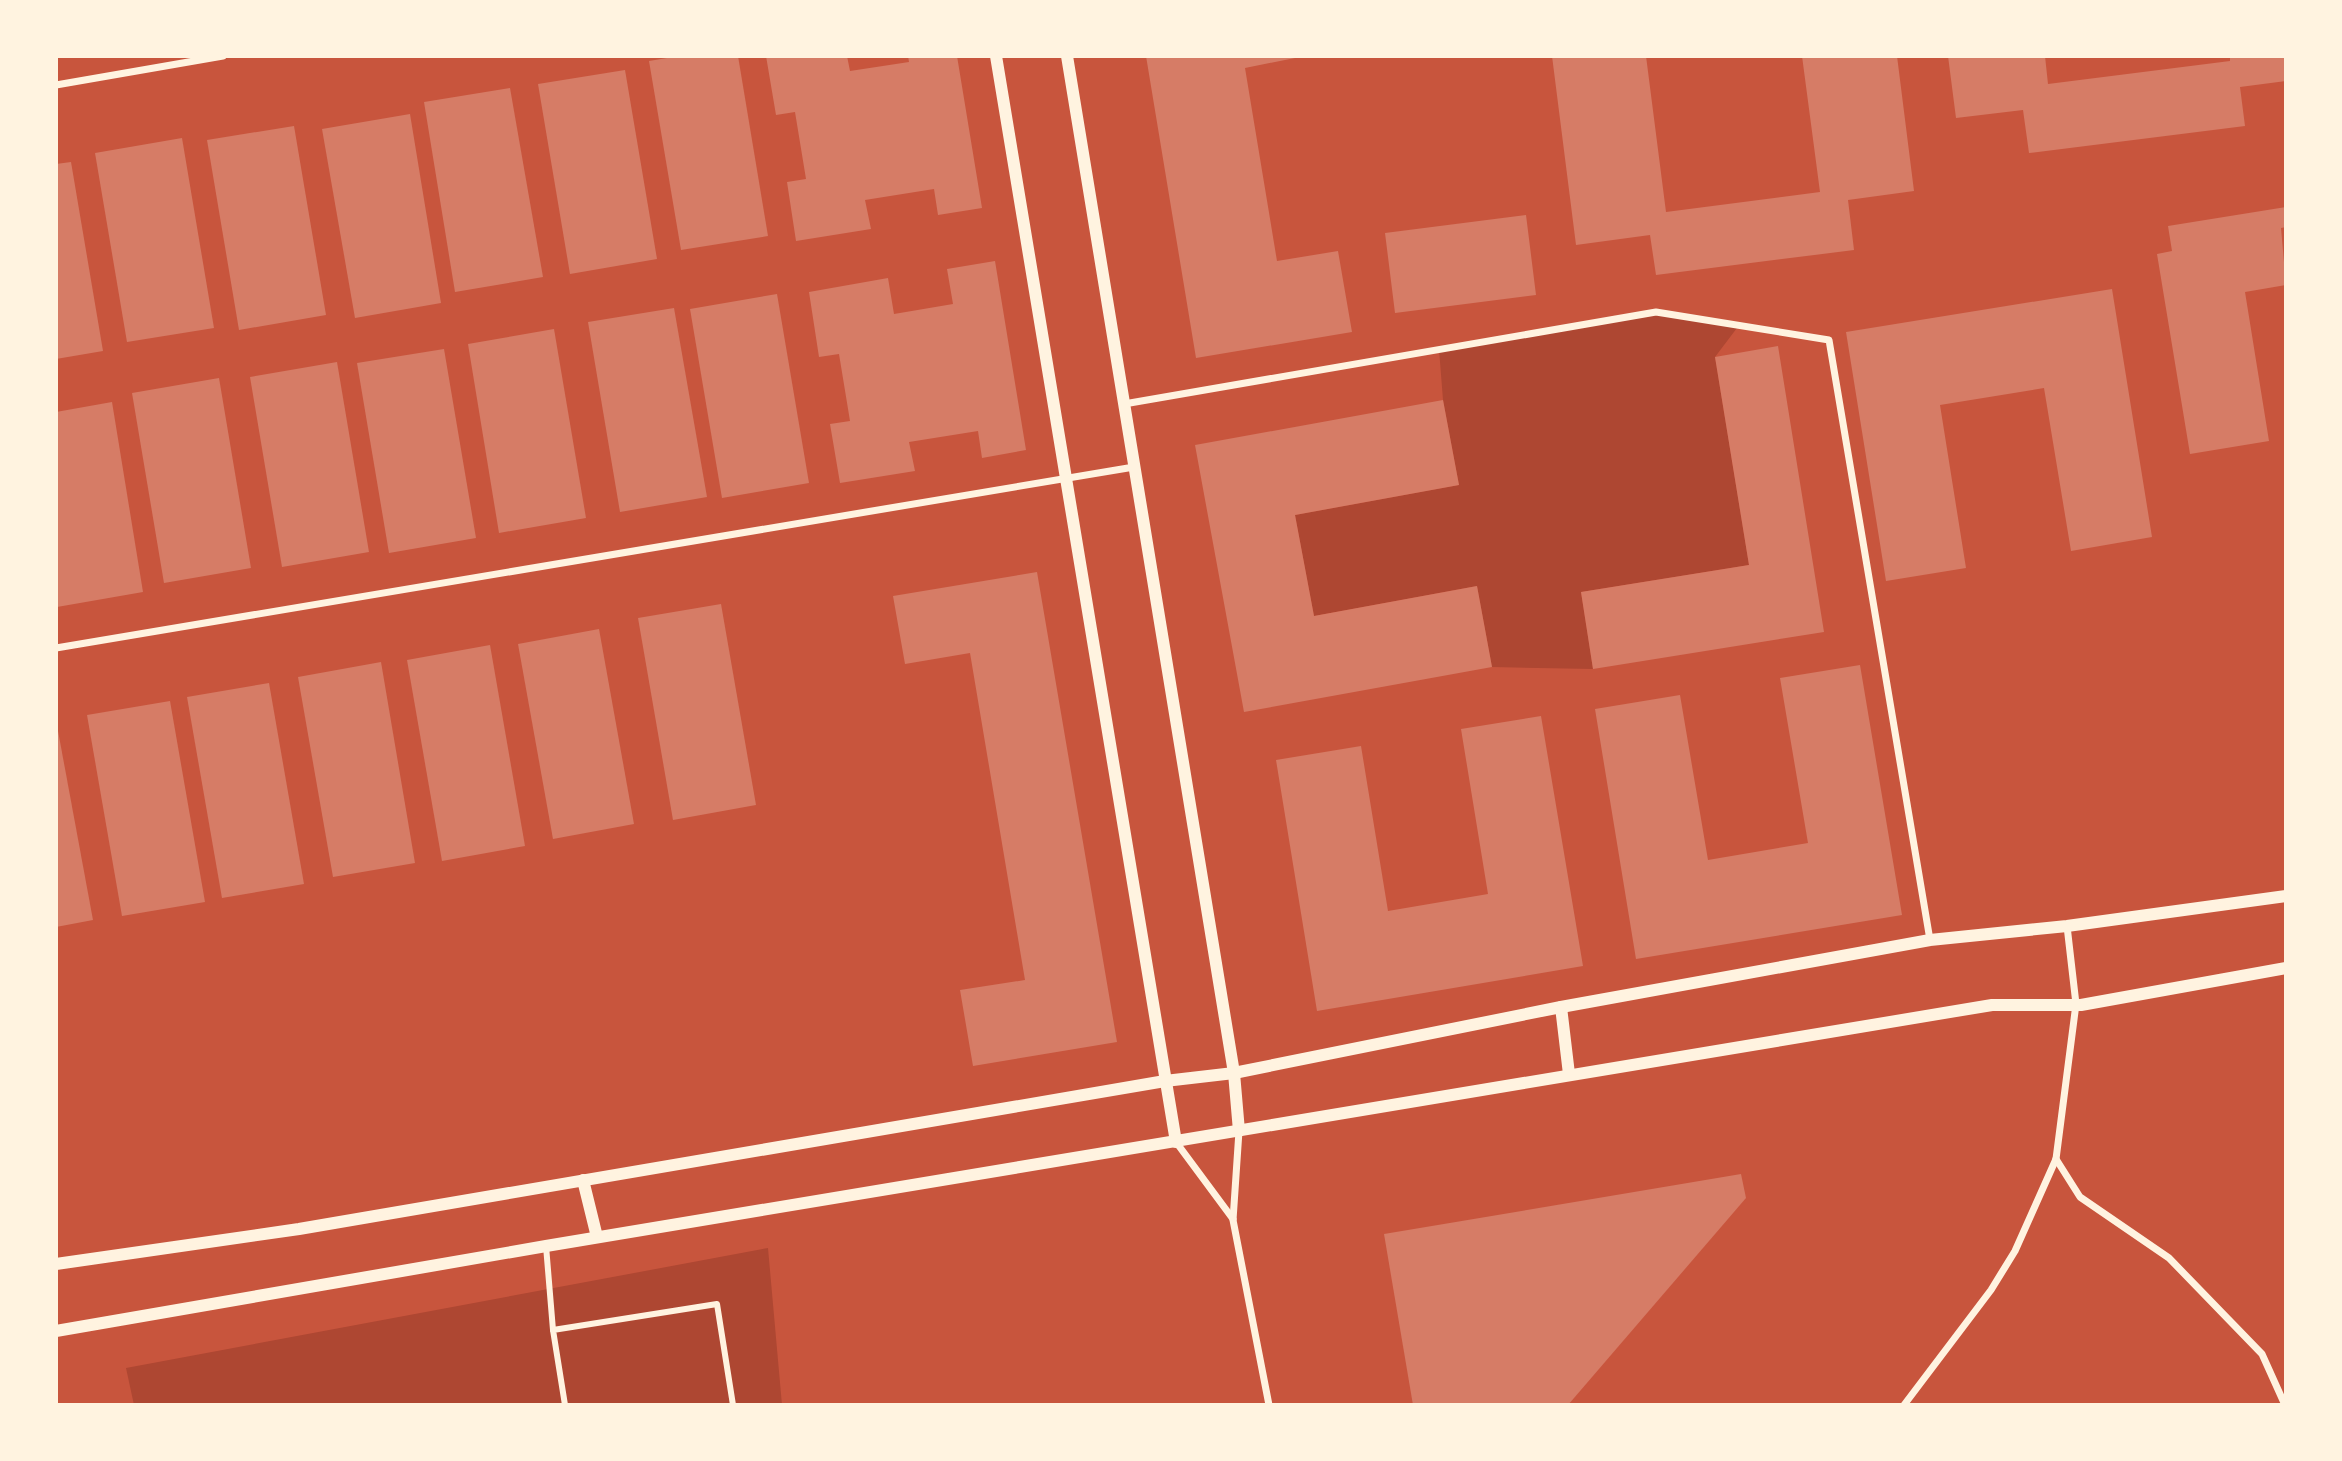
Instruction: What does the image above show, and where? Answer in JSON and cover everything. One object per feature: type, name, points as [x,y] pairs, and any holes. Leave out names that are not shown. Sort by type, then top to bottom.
[{"type":"street","points":[[56,85],[223,56]]},
{"type":"street","points":[[996,56],[1176,1142],[1233,1220]]},
{"type":"street","points":[[1068,56],[1234,1073],[1239,1131],[1233,1220],[1269,1405]]},
{"type":"street","points":[[1124,404],[1656,312],[1829,340],[1930,940]]},
{"type":"street","points":[[56,648],[1135,467]]},
{"type":"street","points":[[56,1264],[299,1229],[1165,1081],[1234,1073],[1561,1007],[1930,940],[2067,926],[2286,895]]},
{"type":"street","points":[[1904,1405],[1991,1290],[2009,1261],[2056,1159],[2076,1004],[2067,926]]},
{"type":"street","points":[[56,1331],[546,1245],[1992,1005],[2098,1003],[2286,968]]},
{"type":"street","points":[[1561,1007],[1569,1074]]},
{"type":"street","points":[[2056,1159],[2080,1197],[2169,1258],[2262,1354],[2285,1405]]},
{"type":"street","points":[[583,1180],[597,1237]]},
{"type":"street","points":[[546,1245],[553,1330],[565,1405]]},
{"type":"street","points":[[553,1330],[717,1304],[733,1405]]},
{"type":"shaded area","points":[[1656,312],[1740,324],[1715,357],[1749,565],[1581,592],[1593,669],[1492,667],[1477,586],[1314,616],[1295,515],[1459,485],[1443,400],[1439,349]]},
{"type":"shaded area","points":[[768,1248],[782,1405],[134,1405],[126,1368]]},
{"type":"building","points":[[679,56],[738,56],[768,236],[681,250],[649,61]]},
{"type":"building","points":[[766,56],[847,56],[850,71],[909,62],[908,56],[957,56],[982,208],[938,215],[934,189],[865,200],[871,229],[796,241],[787,182],[806,179],[795,112],[776,115]]},
{"type":"building","points":[[1146,56],[1305,56],[1245,68],[1277,261],[1338,251],[1352,332],[1196,358]]},
{"type":"building","points":[[1552,56],[1646,56],[1666,212],[1820,192],[1802,56],[1897,56],[1914,191],[1848,200],[1854,250],[1656,275],[1650,235],[1576,245]]},
{"type":"building","points":[[1948,56],[2045,56],[2048,84],[2230,61],[2230,56],[2286,56],[2286,81],[2240,87],[2245,126],[2029,153],[2023,110],[1956,118]]},
{"type":"building","points":[[625,70],[657,259],[570,274],[538,84]]},
{"type":"building","points":[[510,88],[543,277],[455,292],[424,102]]},
{"type":"building","points":[[410,114],[441,303],[355,318],[322,129]]},
{"type":"building","points":[[294,126],[326,315],[239,330],[207,140]]},
{"type":"building","points":[[182,138],[214,328],[127,342],[95,153]]},
{"type":"building","points":[[71,162],[103,351],[56,359],[56,164]]},
{"type":"building","points":[[2286,207],[2286,227],[2281,228],[2286,285],[2245,292],[2269,441],[2190,454],[2157,254],[2172,251],[2168,226]]},
{"type":"building","points":[[1526,215],[1536,295],[1395,313],[1385,233]]},
{"type":"building","points":[[995,261],[1026,450],[982,458],[978,431],[909,442],[915,471],[840,483],[830,424],[850,421],[839,354],[819,357],[809,292],[888,278],[894,314],[953,304],[947,269]]},
{"type":"building","points":[[2112,289],[2152,537],[2071,551],[2044,388],[1940,405],[1966,568],[1886,581],[1846,332]]},
{"type":"building","points":[[777,294],[809,483],[722,498],[690,309]]},
{"type":"building","points":[[674,308],[707,497],[620,512],[588,322]]},
{"type":"building","points":[[554,329],[586,518],[499,533],[468,344]]},
{"type":"building","points":[[1778,346],[1824,632],[1593,669],[1581,592],[1749,565],[1715,357]]},
{"type":"building","points":[[444,349],[476,538],[389,553],[357,363]]},
{"type":"building","points":[[337,362],[369,552],[282,567],[250,377]]},
{"type":"building","points":[[219,378],[251,568],[164,583],[132,393]]},
{"type":"building","points":[[1443,400],[1459,485],[1295,515],[1314,616],[1477,586],[1492,667],[1244,712],[1195,445]]},
{"type":"building","points":[[112,402],[143,592],[57,607],[56,412]]},
{"type":"building","points":[[1037,572],[1117,1042],[973,1066],[960,990],[1025,980],[970,653],[905,664],[893,596]]},
{"type":"building","points":[[721,604],[756,805],[673,820],[638,618]]},
{"type":"building","points":[[599,629],[634,824],[553,839],[518,644]]},
{"type":"building","points":[[490,645],[525,846],[442,861],[407,660]]},
{"type":"building","points":[[381,662],[415,863],[333,877],[298,677]]},
{"type":"building","points":[[1860,665],[1902,915],[1636,959],[1595,709],[1680,695],[1708,860],[1808,843],[1780,678]]},
{"type":"building","points":[[269,683],[304,884],[222,898],[187,697]]},
{"type":"building","points":[[170,701],[205,902],[122,916],[87,715]]},
{"type":"building","points":[[1541,716],[1583,966],[1317,1011],[1276,760],[1361,746],[1388,911],[1488,894],[1461,729]]},
{"type":"building","points":[[56,720],[93,920],[56,927]]},
{"type":"building","points":[[1741,1174],[1746,1198],[1568,1405],[1413,1405],[1384,1234]]}]
